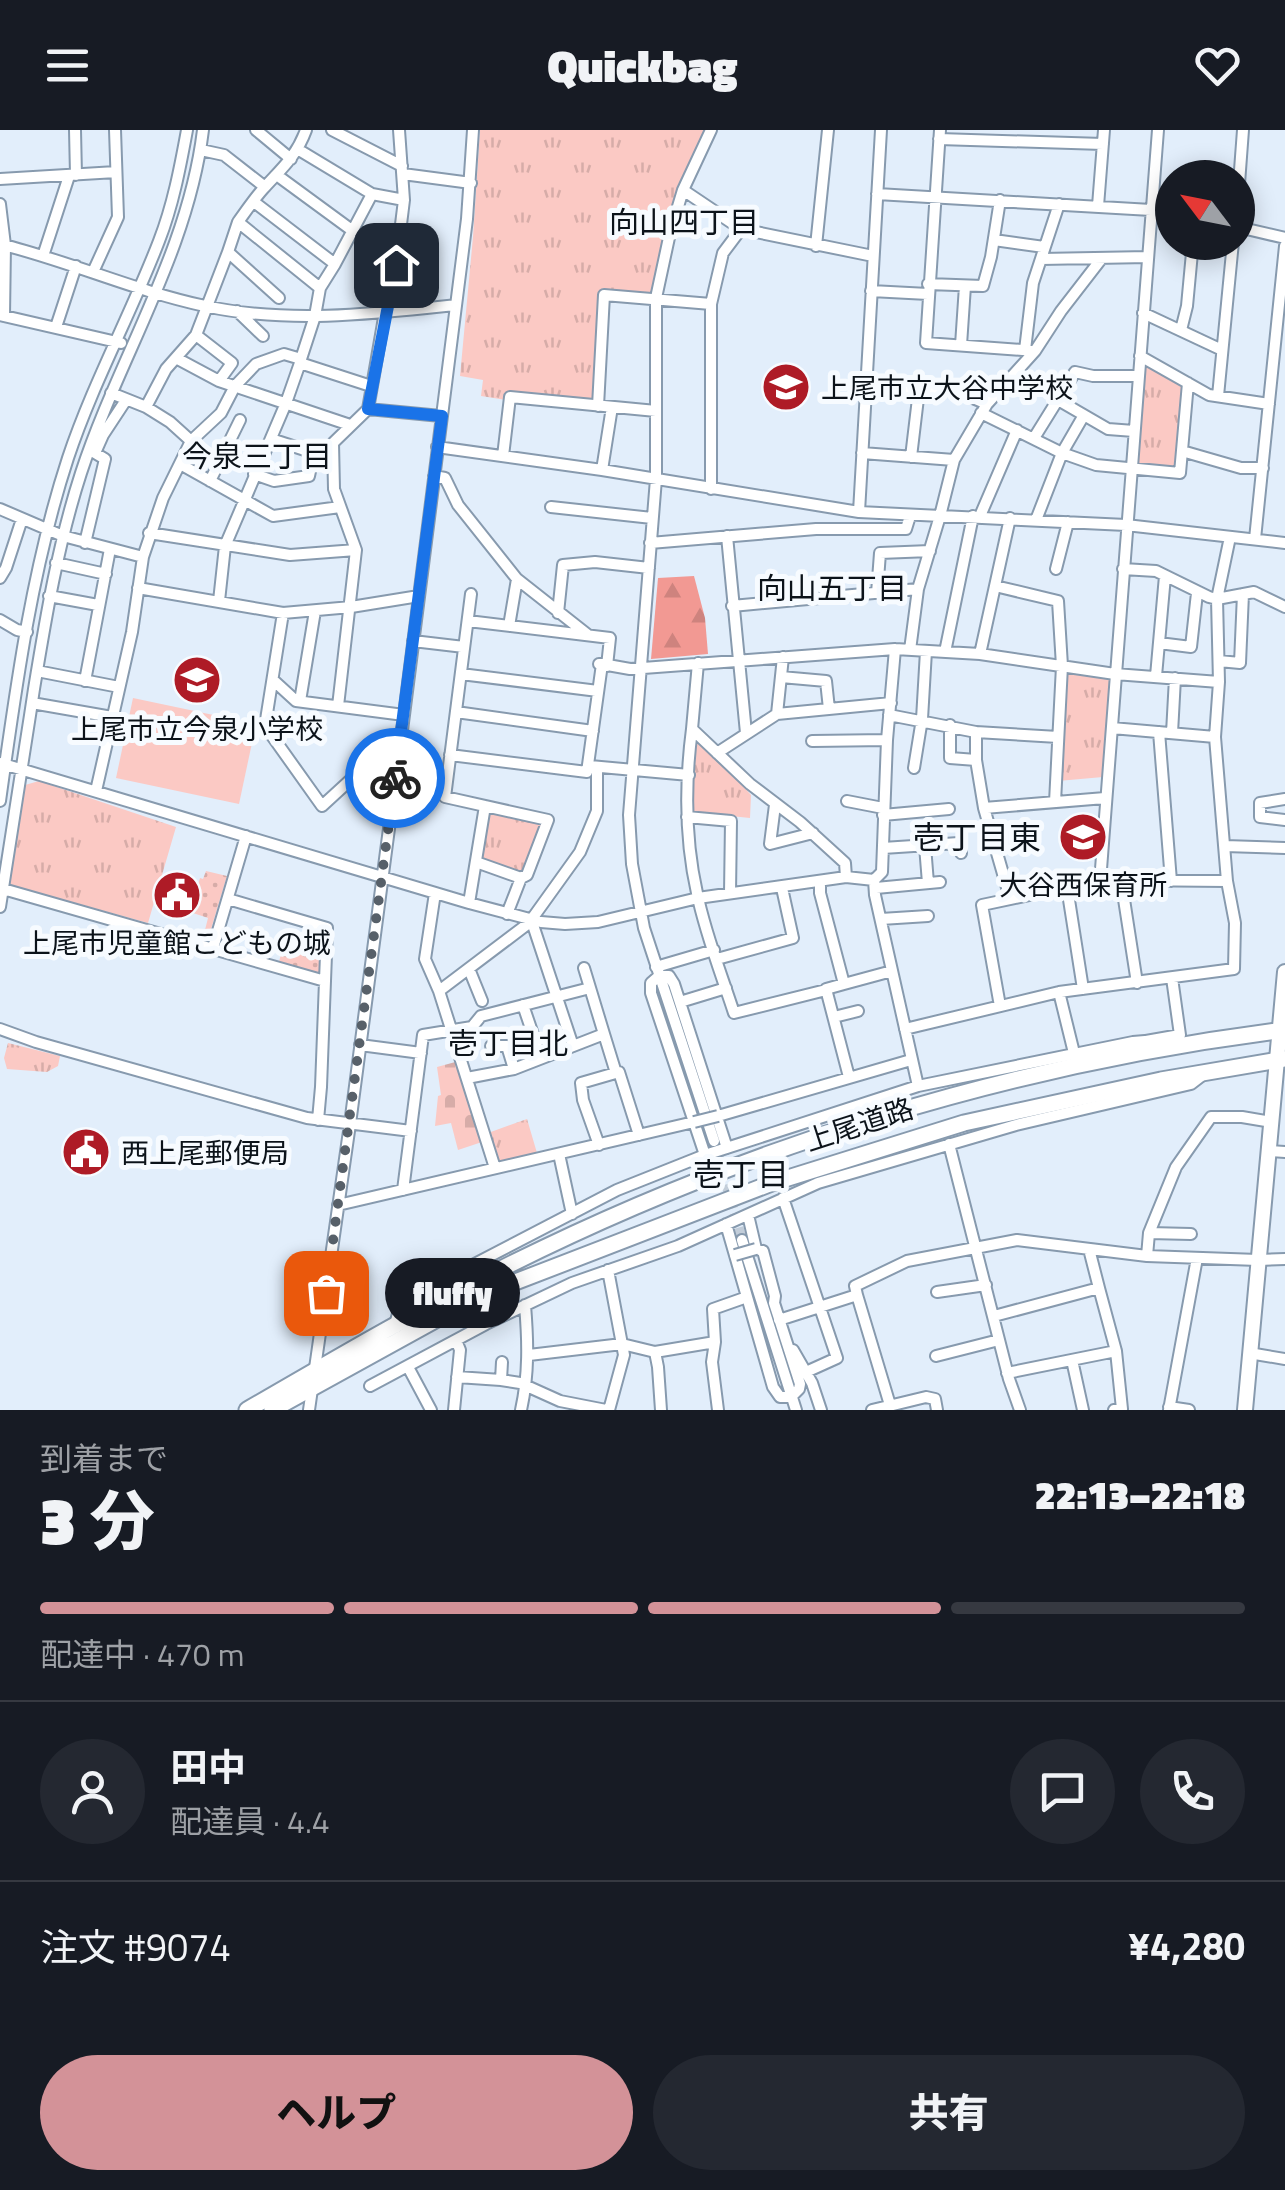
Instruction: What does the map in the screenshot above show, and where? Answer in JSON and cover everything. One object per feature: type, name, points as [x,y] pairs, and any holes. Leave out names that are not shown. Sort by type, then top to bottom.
[{"type":"highway","name":"上尾道路","points":[[247,1410],[499,1270],[763,1156],[957,1094],[1151,1045],[1282,1030]]},
{"type":"highway","name":"上尾道路","points":[[272,1410],[448,1311],[503,1286],[772,1183],[964,1123],[1161,1080],[1281,1060]]},
{"type":"main road","points":[[1245,1410],[1281,1060],[1285,972]]},
{"type":"street","points":[[43,256],[72,176],[75,130]]},
{"type":"street","points":[[93,272],[118,217],[115,130]]},
{"type":"street","points":[[0,801],[3,764],[47,530],[87,404],[160,240],[186,130]]},
{"type":"street","points":[[0,907],[62,536],[111,393],[185,218],[203,130]]},
{"type":"street","points":[[256,130],[372,194],[404,200]]},
{"type":"street","points":[[146,407],[155,387],[196,336],[238,222],[295,154],[306,130]]},
{"type":"street","points":[[332,130],[402,170],[471,183]]},
{"type":"street","points":[[338,706],[356,550],[334,488],[333,443],[368,409],[395,273],[404,200],[398,130]]},
{"type":"street","points":[[309,1410],[404,714],[471,183],[473,130]]},
{"type":"street","points":[[711,130],[684,190],[656,298],[656,479],[629,815],[641,913],[714,1141]]},
{"type":"street","points":[[816,246],[828,130]]},
{"type":"street","points":[[859,512],[881,130]]},
{"type":"street","points":[[1098,206],[1104,130]]},
{"type":"street","points":[[1100,882],[1158,130]]},
{"type":"street","points":[[1241,160],[1244,130]]},
{"type":"street","points":[[1030,351],[926,343],[939,134],[1047,136],[1103,144]]},
{"type":"street","points":[[201,150],[224,155],[264,188]]},
{"type":"street","points":[[0,179],[116,172]]},
{"type":"street","points":[[278,176],[353,231]]},
{"type":"street","points":[[684,190],[742,229],[873,256]]},
{"type":"street","points":[[219,601],[225,546],[286,403],[320,288],[372,194]]},
{"type":"street","points":[[877,194],[1155,211]]},
{"type":"street","points":[[871,291],[982,286],[1000,200]]},
{"type":"street","points":[[254,202],[335,264]]},
{"type":"street","points":[[1030,351],[1028,308],[1032,283],[1059,204]]},
{"type":"street","points":[[0,206],[2,315],[131,347]]},
{"type":"street","points":[[238,222],[320,288]]},
{"type":"street","points":[[711,489],[710,304],[723,253],[742,229]]},
{"type":"street","points":[[1255,231],[1285,238]]},
{"type":"street","points":[[994,240],[1042,253],[1102,258],[1148,256]]},
{"type":"street","points":[[2,244],[206,306],[314,316],[456,305]]},
{"type":"street","points":[[1256,539],[1269,404],[1281,337],[1285,246]]},
{"type":"street","points":[[228,252],[275,294],[268,314]]},
{"type":"street","points":[[910,650],[918,590],[954,460],[984,409],[1102,258]]},
{"type":"street","points":[[1181,330],[1191,260]]},
{"type":"street","points":[[1218,396],[1231,260]]},
{"type":"street","points":[[56,327],[76,266]]},
{"type":"street","points":[[961,346],[965,286]]},
{"type":"street","points":[[598,406],[604,295],[710,304]]},
{"type":"street","points":[[236,310],[262,336]]},
{"type":"street","points":[[1143,313],[1222,350]]},
{"type":"street","points":[[196,336],[232,362],[219,381]]},
{"type":"street","points":[[96,791],[132,632],[149,533],[190,441],[221,413],[235,386],[256,364],[284,354],[371,386]]},
{"type":"street","points":[[1140,356],[1209,394],[1269,404]]},
{"type":"street","points":[[176,358],[219,381],[350,425]]},
{"type":"street","points":[[1034,438],[1075,372],[1138,376]]},
{"type":"street","points":[[865,387],[956,392],[1017,430],[1096,466],[1180,474],[1188,383]]},
{"type":"street","points":[[911,457],[919,390]]},
{"type":"street","points":[[111,393],[146,407],[190,441]]},
{"type":"street","points":[[503,456],[510,397],[656,411]]},
{"type":"street","points":[[85,543],[106,459],[95,454],[126,400]]},
{"type":"street","points":[[1058,400],[1108,428],[1134,431]]},
{"type":"street","points":[[602,470],[612,408]]},
{"type":"street","points":[[368,409],[442,416]]},
{"type":"street","points":[[1036,520],[1062,453],[1084,415]]},
{"type":"street","points":[[210,480],[223,444],[240,420]]},
{"type":"street","points":[[945,652],[977,516],[1017,430]]},
{"type":"street","points":[[254,474],[274,481],[309,476],[314,453],[271,438]]},
{"type":"street","points":[[438,447],[859,512],[1126,525],[1285,542]]},
{"type":"street","points":[[1182,451],[1241,468],[1263,468]]},
{"type":"street","points":[[862,453],[954,460]]},
{"type":"street","points":[[180,464],[273,516],[340,507]]},
{"type":"street","points":[[434,476],[445,478],[458,505],[517,579],[588,636]]},
{"type":"street","points":[[551,507],[652,518]]},
{"type":"street","points":[[0,509],[62,536],[143,557]]},
{"type":"street","points":[[650,543],[816,529],[906,529],[910,516]]},
{"type":"street","points":[[980,654],[1010,518]]},
{"type":"street","points":[[0,578],[22,519]]},
{"type":"street","points":[[1056,569],[1068,522]]},
{"type":"street","points":[[149,533],[290,555],[356,550]]},
{"type":"street","points":[[727,536],[746,733]]},
{"type":"street","points":[[905,1029],[1059,992],[1234,970],[1235,923],[1227,882],[1215,738],[1219,682],[1217,599],[1230,536]]},
{"type":"street","points":[[85,681],[110,549]]},
{"type":"street","points":[[877,592],[880,554],[930,551]]},
{"type":"street","points":[[558,613],[563,565],[595,562],[649,568]]},
{"type":"street","points":[[56,563],[106,574]]},
{"type":"street","points":[[1123,569],[1156,571],[1197,594],[1217,599],[1254,592],[1285,607]]},
{"type":"street","points":[[1156,676],[1165,576]]},
{"type":"street","points":[[509,626],[517,579]]},
{"type":"street","points":[[995,586],[1058,602],[1062,666],[1055,802]]},
{"type":"street","points":[[138,588],[283,612],[419,596]]},
{"type":"street","points":[[732,606],[918,590]]},
{"type":"street","points":[[471,594],[445,797],[548,820],[508,914]]},
{"type":"street","points":[[1159,643],[1191,646],[1197,594]]},
{"type":"street","points":[[1218,660],[1240,663],[1244,594]]},
{"type":"street","points":[[49,596],[98,606]]},
{"type":"street","points":[[300,701],[316,611]]},
{"type":"street","points":[[283,612],[264,726],[322,806],[371,761],[397,764]]},
{"type":"street","points":[[0,620],[27,632]]},
{"type":"street","points":[[440,991],[530,921],[586,840],[597,812],[592,731],[610,638],[468,621]]},
{"type":"street","points":[[413,641],[464,647]]},
{"type":"street","points":[[602,665],[630,670],[896,649],[980,654],[1115,674],[1219,682]]},
{"type":"street","points":[[896,649],[886,740],[882,872],[875,884],[918,1086]]},
{"type":"street","points":[[914,768],[926,651]]},
{"type":"street","points":[[777,714],[784,656]]},
{"type":"street","points":[[698,663],[687,817],[698,898],[734,1012],[892,970]]},
{"type":"street","points":[[37,672],[118,687]]},
{"type":"street","points":[[461,674],[598,692]]},
{"type":"street","points":[[781,677],[826,681],[829,708]]},
{"type":"street","points":[[1172,734],[1175,678]]},
{"type":"street","points":[[273,680],[296,700],[404,714]]},
{"type":"street","points":[[32,704],[112,717]]},
{"type":"street","points":[[717,753],[777,714],[829,708],[890,708],[976,732],[1058,738]]},
{"type":"street","points":[[456,712],[592,731]]},
{"type":"street","points":[[950,725],[950,758],[976,760]]},
{"type":"street","points":[[1112,728],[1215,738]]},
{"type":"street","points":[[692,730],[844,862],[846,877]]},
{"type":"street","points":[[976,732],[984,808],[1010,898]]},
{"type":"street","points":[[1160,732],[1171,881]]},
{"type":"street","points":[[812,741],[886,740]]},
{"type":"street","points":[[450,756],[587,772],[592,766]]},
{"type":"street","points":[[3,764],[530,921],[598,922],[698,898],[846,877],[875,884],[934,883],[925,846]]},
{"type":"street","points":[[592,766],[689,775]]},
{"type":"street","points":[[984,808],[1105,798]]},
{"type":"street","points":[[1285,799],[1260,803],[1260,817],[1285,820]]},
{"type":"street","points":[[847,802],[883,811],[949,810]]},
{"type":"street","points":[[775,805],[770,844],[813,833]]},
{"type":"street","points":[[469,904],[485,806]]},
{"type":"street","points":[[687,817],[731,821],[730,893]]},
{"type":"street","points":[[213,948],[246,836]]},
{"type":"street","points":[[883,848],[958,843],[961,853]]},
{"type":"street","points":[[1225,846],[1285,848]]},
{"type":"street","points":[[476,862],[521,878]]},
{"type":"street","points":[[1121,880],[1137,983]]},
{"type":"street","points":[[1000,1006],[982,904],[1121,880],[1227,882]]},
{"type":"street","points":[[820,881],[844,984]]},
{"type":"street","points":[[1067,887],[1083,989]]},
{"type":"street","points":[[704,1154],[651,983],[657,972],[716,954],[793,938],[782,888]]},
{"type":"street","points":[[3,889],[326,981]]},
{"type":"street","points":[[434,893],[425,959],[440,991],[496,1168]]},
{"type":"street","points":[[228,900],[327,928],[318,1120]]},
{"type":"street","points":[[881,919],[928,916]]},
{"type":"street","points":[[530,921],[573,1046]]},
{"type":"street","points":[[584,968],[616,1073]]},
{"type":"street","points":[[470,969],[482,1002]]},
{"type":"street","points":[[657,972],[669,976],[680,1002],[726,1148]]},
{"type":"street","points":[[395,1325],[406,1300],[572,1214],[704,1154],[918,1086],[1074,1054],[1151,1045],[1180,1035],[1172,978]]},
{"type":"street","points":[[403,1190],[423,1034],[472,1027],[480,1016],[590,988]]},
{"type":"street","points":[[680,1002],[726,988]]},
{"type":"street","points":[[826,990],[849,1077]]},
{"type":"street","points":[[1059,992],[1074,1054]]},
{"type":"street","points":[[523,1005],[541,1058]]},
{"type":"street","points":[[834,1018],[858,1011]]},
{"type":"street","points":[[0,1029],[55,1048],[318,1120],[411,1131]]},
{"type":"street","points":[[467,1078],[514,1070],[604,1034]]},
{"type":"street","points":[[360,1045],[421,1053]]},
{"type":"street","points":[[490,1046],[507,1046],[514,1070]]},
{"type":"street","points":[[338,1204],[718,1116],[912,1060]]},
{"type":"street","points":[[599,1145],[581,1083],[619,1072],[639,1135]]},
{"type":"street","points":[[370,1386],[572,1283],[678,1246],[818,1183],[1016,1125],[1191,1084],[1204,1074]]},
{"type":"street","points":[[1147,1256],[1149,1233],[1176,1167],[1211,1117],[1272,1122]]},
{"type":"street","points":[[950,1144],[1007,1374],[1020,1410]]},
{"type":"street","points":[[1269,1151],[1285,1152]]},
{"type":"street","points":[[559,1154],[572,1214]]},
{"type":"street","points":[[783,1198],[837,1358],[806,1372]]},
{"type":"street","points":[[748,1215],[756,1250]]},
{"type":"street","points":[[726,1224],[734,1255],[746,1297],[774,1387],[780,1397],[791,1397],[800,1384],[763,1252],[734,1255]]},
{"type":"street","points":[[1149,1233],[1191,1234]]},
{"type":"street","points":[[742,1240],[796,1410]]},
{"type":"street","points":[[890,1404],[855,1286],[907,1261],[1017,1240],[1147,1256],[1285,1259]]},
{"type":"street","points":[[1089,1248],[1116,1351],[1119,1410]]},
{"type":"street","points":[[1188,1410],[1169,1408],[1196,1258]]},
{"type":"street","points":[[457,1377],[520,1383],[560,1401],[608,1410],[624,1355],[608,1270]]},
{"type":"street","points":[[937,1292],[986,1285]]},
{"type":"street","points":[[994,1316],[1100,1288]]},
{"type":"street","points":[[781,1326],[857,1295]]},
{"type":"street","points":[[718,1410],[712,1362],[713,1309],[746,1297]]},
{"type":"street","points":[[521,1410],[529,1355],[525,1305]]},
{"type":"street","points":[[448,1311],[486,1324]]},
{"type":"street","points":[[781,1326],[812,1383],[821,1410]]},
{"type":"street","points":[[454,1410],[460,1350],[456,1340]]},
{"type":"street","points":[[936,1356],[1000,1340]]},
{"type":"street","points":[[529,1355],[622,1344],[655,1352],[715,1342]]},
{"type":"street","points":[[1007,1374],[1116,1351]]},
{"type":"street","points":[[655,1352],[662,1410]]},
{"type":"street","points":[[1250,1353],[1285,1359]]},
{"type":"street","points":[[1072,1360],[1083,1410]]},
{"type":"street","points":[[501,1380],[502,1362]]},
{"type":"street","points":[[408,1367],[435,1410]]},
{"type":"street","points":[[872,1410],[926,1397],[935,1399],[938,1410]]},
{"type":"green space","points":[[480,130],[706,130],[653,293],[601,292],[591,401],[507,391],[506,400],[481,396],[483,380],[460,376]]},
{"type":"green space","points":[[1145,364],[1183,385],[1174,469],[1136,465]]},
{"type":"green space","points":[[694,576],[705,618],[708,654],[651,659],[658,578]]},
{"type":"green space","points":[[1069,671],[1111,680],[1103,777],[1058,781],[1065,674]]},
{"type":"green space","points":[[133,698],[256,724],[239,804],[116,778]]},
{"type":"green space","points":[[699,737],[751,795],[750,818],[691,812],[694,739]]},
{"type":"green space","points":[[39,781],[176,827],[148,923],[9,885],[25,785]]},
{"type":"green space","points":[[490,810],[540,822],[542,826],[525,871],[480,856]]},
{"type":"green space","points":[[206,871],[227,876],[208,939],[203,938],[208,918],[190,912],[200,878]]},
{"type":"green space","points":[[285,938],[323,949],[322,971],[319,974],[279,962]]},
{"type":"green space","points":[[8,1043],[60,1056],[58,1066],[47,1072],[7,1069],[4,1058]]},
{"type":"green space","points":[[459,1061],[485,1141],[458,1150],[451,1123],[435,1126],[441,1095],[437,1067]]},
{"type":"green space","points":[[527,1119],[537,1153],[497,1163],[488,1133]]},
{"type":"tunnel","points":[[714,1141],[742,1240]]},
{"type":"way so far","points":[[326,1293],[395,778]]},
{"type":"place","name":"上尾市立大谷中学校","points":[[786,387]]},
{"type":"place","name":"上尾市立今泉小学校","points":[[197,680]]},
{"type":"place","name":"大谷西保育所","points":[[1083,837]]},
{"type":"place","name":"上尾市児童館こどもの城","points":[[177,895]]},
{"type":"place","name":"西上尾郵便局","points":[[86,1152]]},
{"type":"place","name":"fluffy","points":[[326,1293]]},
{"type":"district","name":"向山四丁目","points":[[684,222]]},
{"type":"district","name":"今泉三丁目","points":[[257,456]]},
{"type":"district","name":"向山五丁目","points":[[832,588]]},
{"type":"district","name":"壱丁目東","points":[[977,837]]},
{"type":"district","name":"壱丁目北","points":[[508,1043]]},
{"type":"district","name":"壱丁目","points":[[741,1174]]},
{"type":"route","points":[[395,778],[442,416],[368,409],[396,265]]}]
